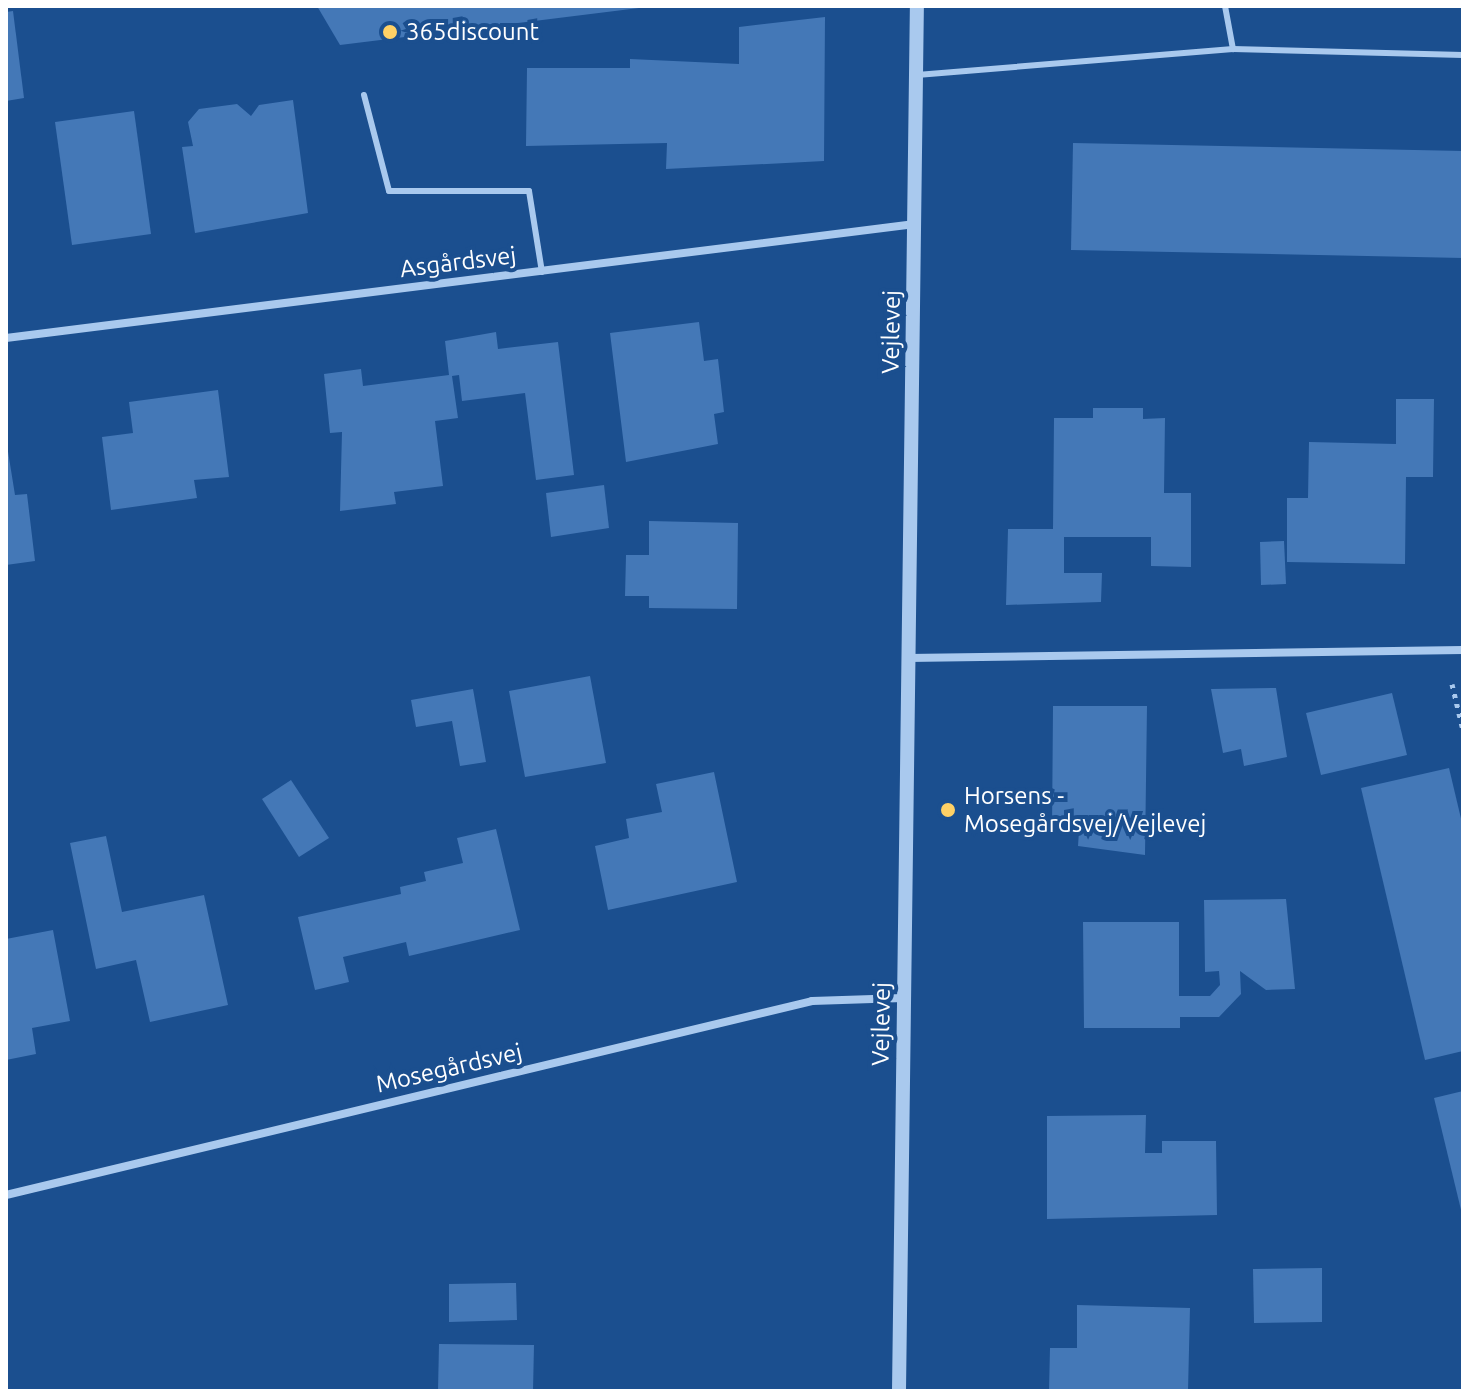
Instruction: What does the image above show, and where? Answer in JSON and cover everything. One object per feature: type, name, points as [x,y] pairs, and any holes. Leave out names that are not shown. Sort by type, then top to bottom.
[{"type":"street","name":"Vejlevej","points":[[899,1391],[917,6]]},
{"type":"street","name":"Asgårdsvej","points":[[6,338],[915,224]]},
{"type":"street","points":[[908,658],[1463,650]]},
{"type":"street","name":"Mosegårdsvej","points":[[6,1195],[812,1001],[903,998]]},
{"type":"lane","points":[[1225,6],[1233,49]]},
{"type":"lane","points":[[917,75],[1233,49],[1463,55]]},
{"type":"lane","points":[[364,95],[389,191],[529,191],[542,272]]},
{"type":"building","name":"365discount","points":[[317,6],[638,6],[639,8],[340,45]]},
{"type":"building","points":[[13,11],[24,98],[6,101],[6,12]]},
{"type":"building","points":[[825,17],[824,161],[666,169],[667,143],[526,146],[527,68],[630,68],[630,59],[739,64],[739,27]]},
{"type":"building","points":[[293,100],[308,213],[195,233],[182,147],[193,146],[188,122],[199,109],[237,104],[251,116],[259,105]]},
{"type":"building","points":[[134,111],[151,234],[72,245],[55,122]]},
{"type":"building","points":[[1073,143],[1463,151],[1463,258],[1071,250]]},
{"type":"building","points":[[699,322],[704,361],[718,359],[724,412],[714,414],[718,444],[626,462],[610,333]]},
{"type":"building","points":[[496,332],[498,349],[558,342],[574,475],[536,480],[525,393],[462,401],[459,375],[452,376],[458,418],[435,421],[443,486],[394,492],[396,504],[340,511],[342,432],[330,433],[324,374],[361,369],[363,386],[449,375],[445,341]]},
{"type":"building","points":[[218,390],[229,477],[194,480],[197,498],[111,510],[102,437],[133,433],[129,402]]},
{"type":"building","points":[[1396,399],[1434,399],[1433,477],[1406,477],[1405,564],[1287,562],[1287,498],[1308,498],[1309,442],[1396,444]]},
{"type":"building","points":[[1093,408],[1143,408],[1143,419],[1165,418],[1164,493],[1191,493],[1191,567],[1151,566],[1151,537],[1064,537],[1064,573],[1102,573],[1101,602],[1006,605],[1008,529],[1053,529],[1054,418],[1093,418]]},
{"type":"building","points":[[6,439],[15,495],[27,494],[35,561],[6,565]]},
{"type":"building","points":[[604,485],[609,528],[551,537],[546,493]]},
{"type":"building","points":[[649,521],[738,523],[737,609],[649,608],[649,596],[625,596],[626,555],[649,555]]},
{"type":"building","points":[[1284,541],[1286,584],[1261,585],[1260,542]]},
{"type":"building","points":[[590,676],[606,763],[525,777],[509,691]]},
{"type":"building","points":[[1276,688],[1287,757],[1244,766],[1241,749],[1223,753],[1211,689]]},
{"type":"building","points":[[473,689],[486,762],[460,766],[452,721],[416,727],[411,700]]},
{"type":"building","points":[[1392,693],[1407,755],[1321,775],[1306,713]]},
{"type":"building","points":[[1053,706],[1147,706],[1145,855],[1078,846],[1079,831],[1052,830]]},
{"type":"building","points":[[1449,768],[1463,827],[1463,1051],[1425,1060],[1361,788]]},
{"type":"building","points":[[714,772],[737,882],[608,910],[595,846],[629,838],[626,819],[662,812],[656,784]]},
{"type":"building","points":[[291,780],[329,838],[299,857],[262,799]]},
{"type":"building","points":[[496,829],[520,930],[409,956],[406,942],[343,957],[349,982],[315,990],[298,917],[401,894],[400,887],[426,881],[424,872],[463,863],[457,838]]},
{"type":"building","points":[[106,836],[122,912],[204,895],[228,1005],[150,1022],[136,960],[96,969],[70,843]]},
{"type":"building","points":[[1286,899],[1295,989],[1266,990],[1240,971],[1241,994],[1219,1017],[1180,1017],[1180,1028],[1084,1028],[1083,922],[1179,922],[1179,996],[1210,996],[1220,985],[1219,971],[1205,972],[1204,900]]},
{"type":"building","points":[[53,930],[70,1021],[32,1028],[36,1054],[6,1060],[6,939]]},
{"type":"building","points":[[1463,1091],[1463,1213],[1462,1214],[1434,1098]]},
{"type":"building","points":[[1146,1115],[1145,1153],[1162,1153],[1162,1141],[1216,1141],[1217,1215],[1047,1219],[1047,1116]]},
{"type":"building","points":[[1322,1268],[1322,1322],[1254,1323],[1253,1269]]},
{"type":"building","points":[[516,1283],[517,1320],[449,1322],[449,1284]]},
{"type":"building","points":[[1077,1305],[1190,1308],[1188,1391],[1049,1391],[1050,1348],[1077,1348]]},
{"type":"building","points":[[439,1344],[534,1345],[533,1391],[438,1391]]},
{"type":"place","name":"365discount","points":[[390,32]]},
{"type":"place","name":"Horsens - Mosegårdsvej/Vejlevej","points":[[948,810]]}]
